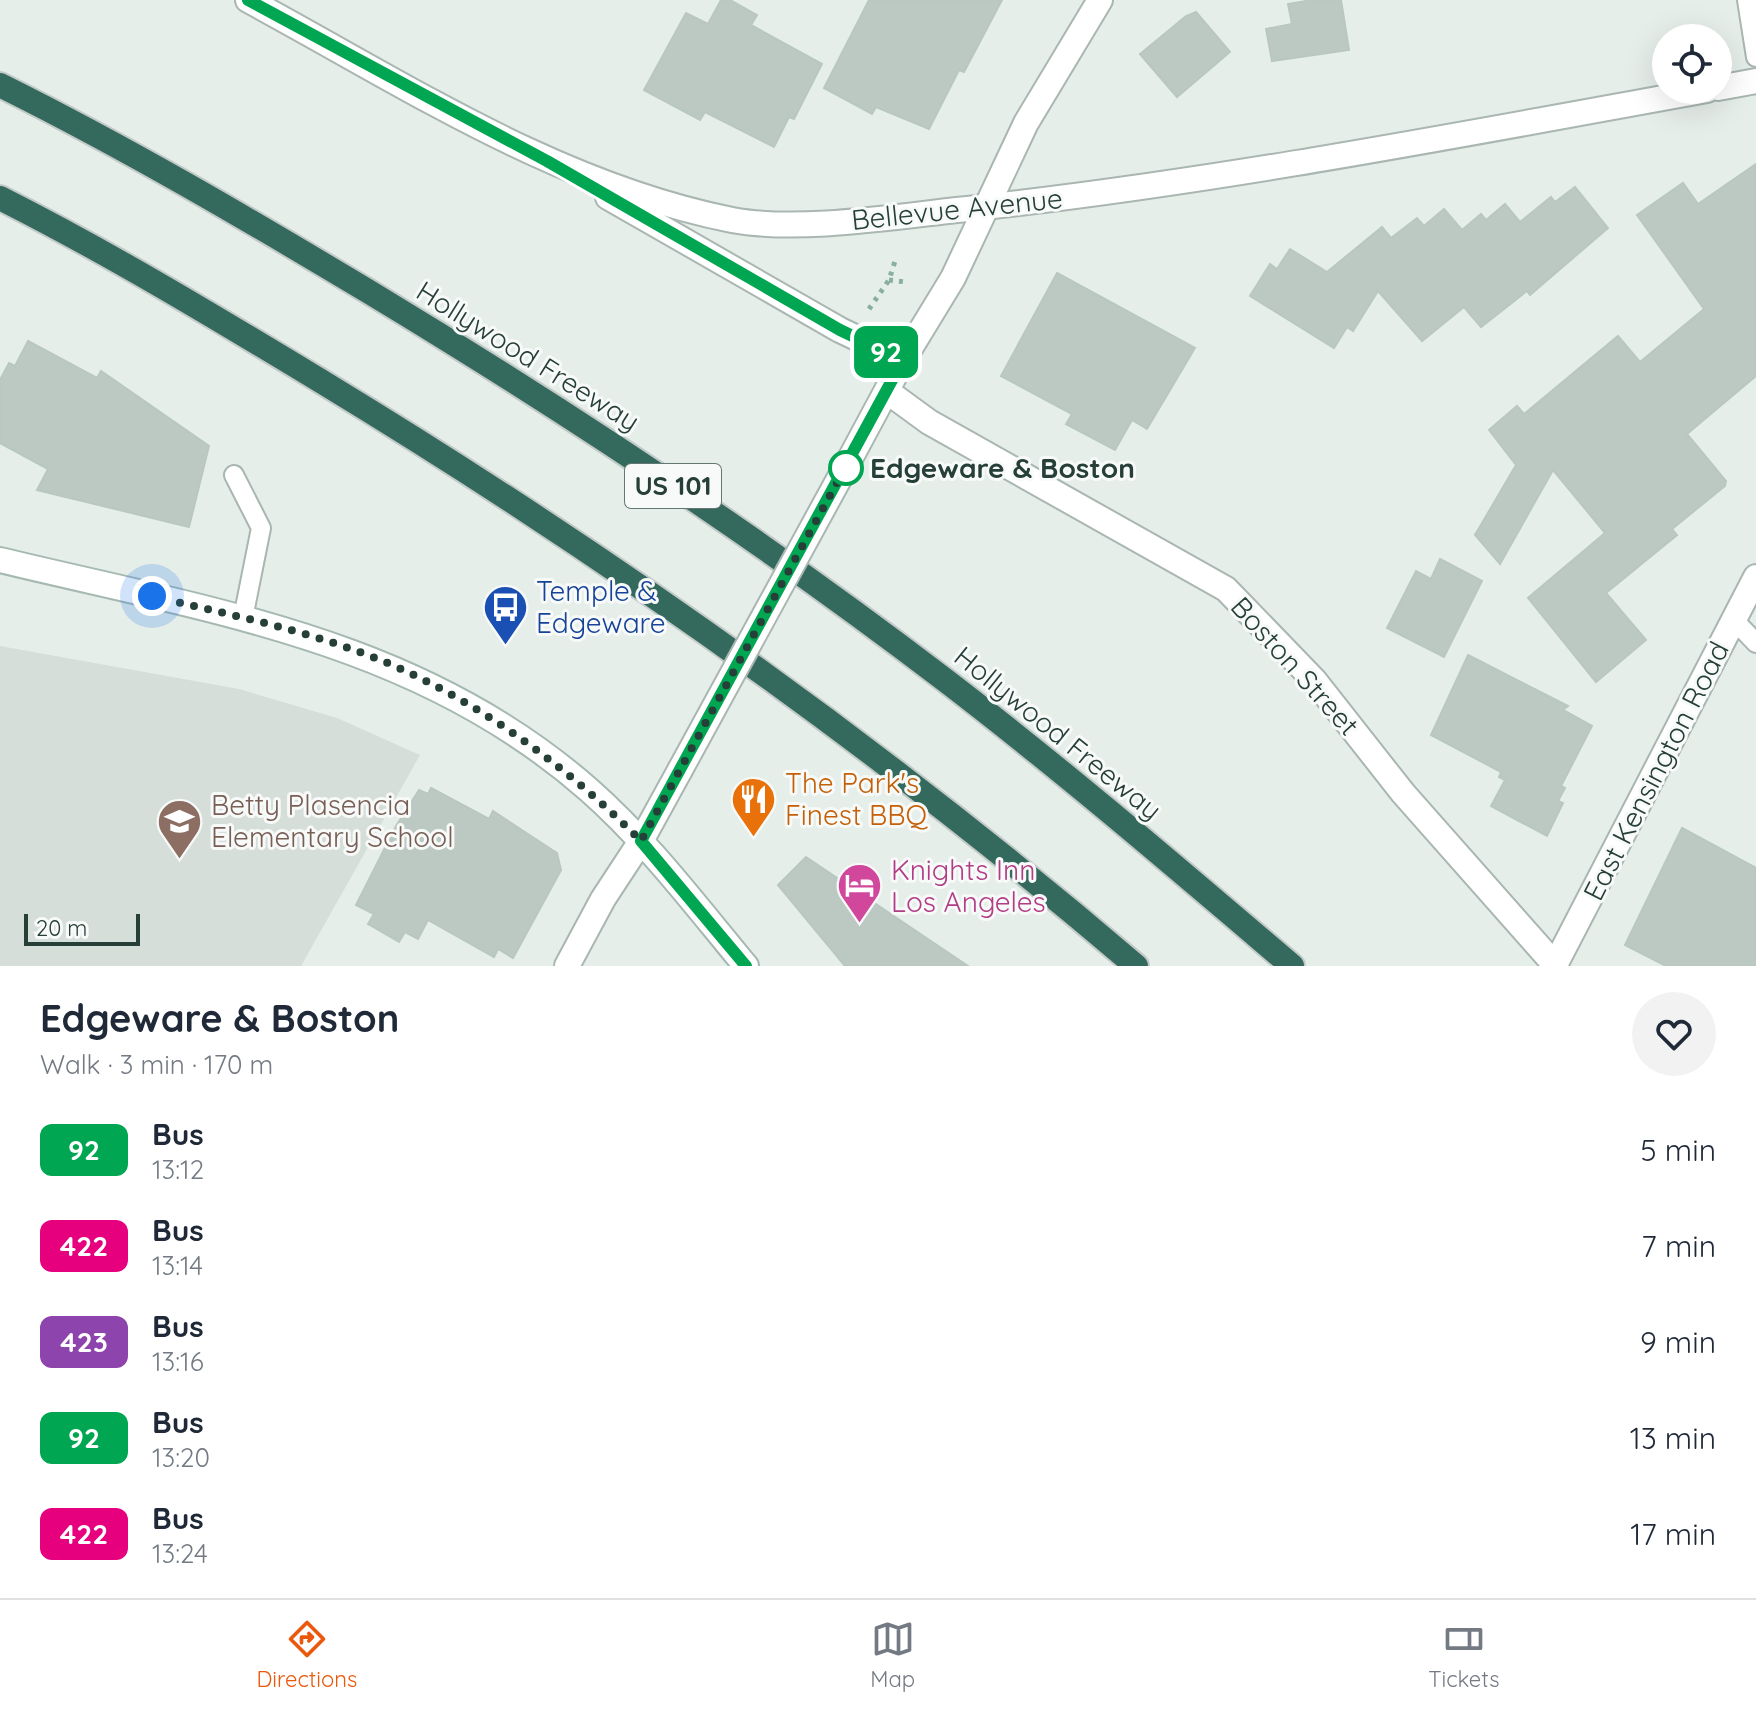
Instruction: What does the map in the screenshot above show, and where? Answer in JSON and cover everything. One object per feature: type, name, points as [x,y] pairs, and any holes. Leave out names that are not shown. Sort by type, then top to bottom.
[{"type":"highway","name":"Hollywood Freeway","points":[[0,85],[248,219],[610,443],[774,555],[945,680],[1112,812],[1292,966]]},
{"type":"highway","points":[[0,198],[197,306],[554,527],[883,761],[1136,966]]},
{"type":"street","name":"Bellevue Avenue","points":[[248,0],[547,161],[603,185],[737,221],[806,223],[1055,200],[1248,170],[1652,100]]},
{"type":"street","points":[[567,966],[603,899],[641,841],[903,360],[953,278],[1026,123],[1100,0]]},
{"type":"street","points":[[1732,85],[1756,81]]},
{"type":"street","points":[[547,161],[840,330],[903,360]]},
{"type":"street","name":"Boston Street","points":[[888,392],[929,422],[1226,589],[1314,680],[1403,793],[1556,965]]},
{"type":"street","points":[[0,560],[243,618],[331,643],[397,667],[462,700],[525,740],[575,779],[641,841],[746,966]]},
{"type":"street","name":"East Kensington Road","points":[[1556,965],[1756,577]]},
{"type":"lane","points":[[1747,0],[1756,57]]},
{"type":"lane","points":[[234,475],[261,528],[243,618]]},
{"type":"lane","points":[[1734,620],[1756,643]]},
{"type":"path","points":[[867,312],[889,280],[896,258]]},
{"type":"path","points":[[889,280],[906,282]]},
{"type":"shaded area","name":"Betty Plasencia Elementary School","points":[[0,646],[239,689],[337,718],[420,755],[301,966],[0,966]]},
{"type":"building","points":[[721,0],[730,0],[757,15],[751,25],[822,64],[794,119],[789,117],[774,147],[705,112],[700,120],[644,90],[686,13],[708,24]]},
{"type":"building","points":[[869,0],[1002,0],[964,72],[959,70],[929,129],[876,107],[872,114],[824,88]]},
{"type":"building","points":[[1341,0],[1349,50],[1272,61],[1266,29],[1292,24],[1288,4]]},
{"type":"building","points":[[1196,12],[1230,52],[1177,97],[1140,54],[1186,16]]},
{"type":"building","points":[[1756,164],[1756,376],[1687,434],[1726,481],[1725,486],[1672,529],[1677,535],[1606,593],[1646,640],[1596,682],[1528,598],[1605,533],[1553,470],[1500,564],[1475,535],[1516,465],[1489,430],[1517,406],[1524,414],[1618,336],[1640,362],[1704,309],[1637,215],[1683,183],[1698,204]]},
{"type":"building","points":[[1575,187],[1608,228],[1530,295],[1527,291],[1481,327],[1464,307],[1422,341],[1378,291],[1353,331],[1347,327],[1334,348],[1250,296],[1270,264],[1277,269],[1290,249],[1327,272],[1382,227],[1391,238],[1417,218],[1424,226],[1444,209],[1462,230],[1481,214],[1486,220],[1505,204],[1520,222],[1551,197],[1555,202]]},
{"type":"building","points":[[1057,273],[1195,348],[1147,429],[1132,420],[1115,450],[1066,424],[1072,414],[1001,376]]},
{"type":"building","points":[[28,341],[97,378],[101,371],[209,446],[189,527],[37,490],[48,469],[0,443],[0,380],[9,363],[15,366]]},
{"type":"building","points":[[1440,559],[1482,581],[1444,657],[1387,628],[1416,571],[1431,579]]},
{"type":"building","points":[[1468,655],[1568,706],[1563,710],[1592,726],[1561,786],[1565,788],[1558,801],[1563,803],[1547,836],[1491,806],[1505,780],[1499,777],[1501,772],[1431,735]]},
{"type":"building","points":[[431,788],[489,819],[493,811],[557,853],[561,870],[513,958],[498,949],[494,957],[428,920],[418,939],[405,932],[399,942],[368,924],[374,914],[356,905],[396,826],[419,790],[428,794]]},
{"type":"building","points":[[1682,828],[1756,868],[1756,966],[1666,966],[1625,945]]},
{"type":"building","name":"Knights Inn Los Angeles","points":[[806,857],[968,966],[845,966],[778,885]]},
{"type":"bus line","name":"92","points":[[248,0],[547,161],[840,330],[903,360],[641,841],[746,966]]},
{"type":"place","name":"Edgeware & Boston","points":[[846,468]]},
{"type":"place","name":"Temple & Edgeware","points":[[505,646]]},
{"type":"place","name":"The Park's Finest BBQ","points":[[754,838]]},
{"type":"place","name":"Betty Plasencia Elementary School","points":[[180,860]]},
{"type":"place","name":"Knights Inn Los Angeles","points":[[860,925]]},
{"type":"route","points":[[152,596],[263,622],[331,643],[419,678],[462,700],[525,740],[588,789],[641,841],[851,457],[846,468]]}]
